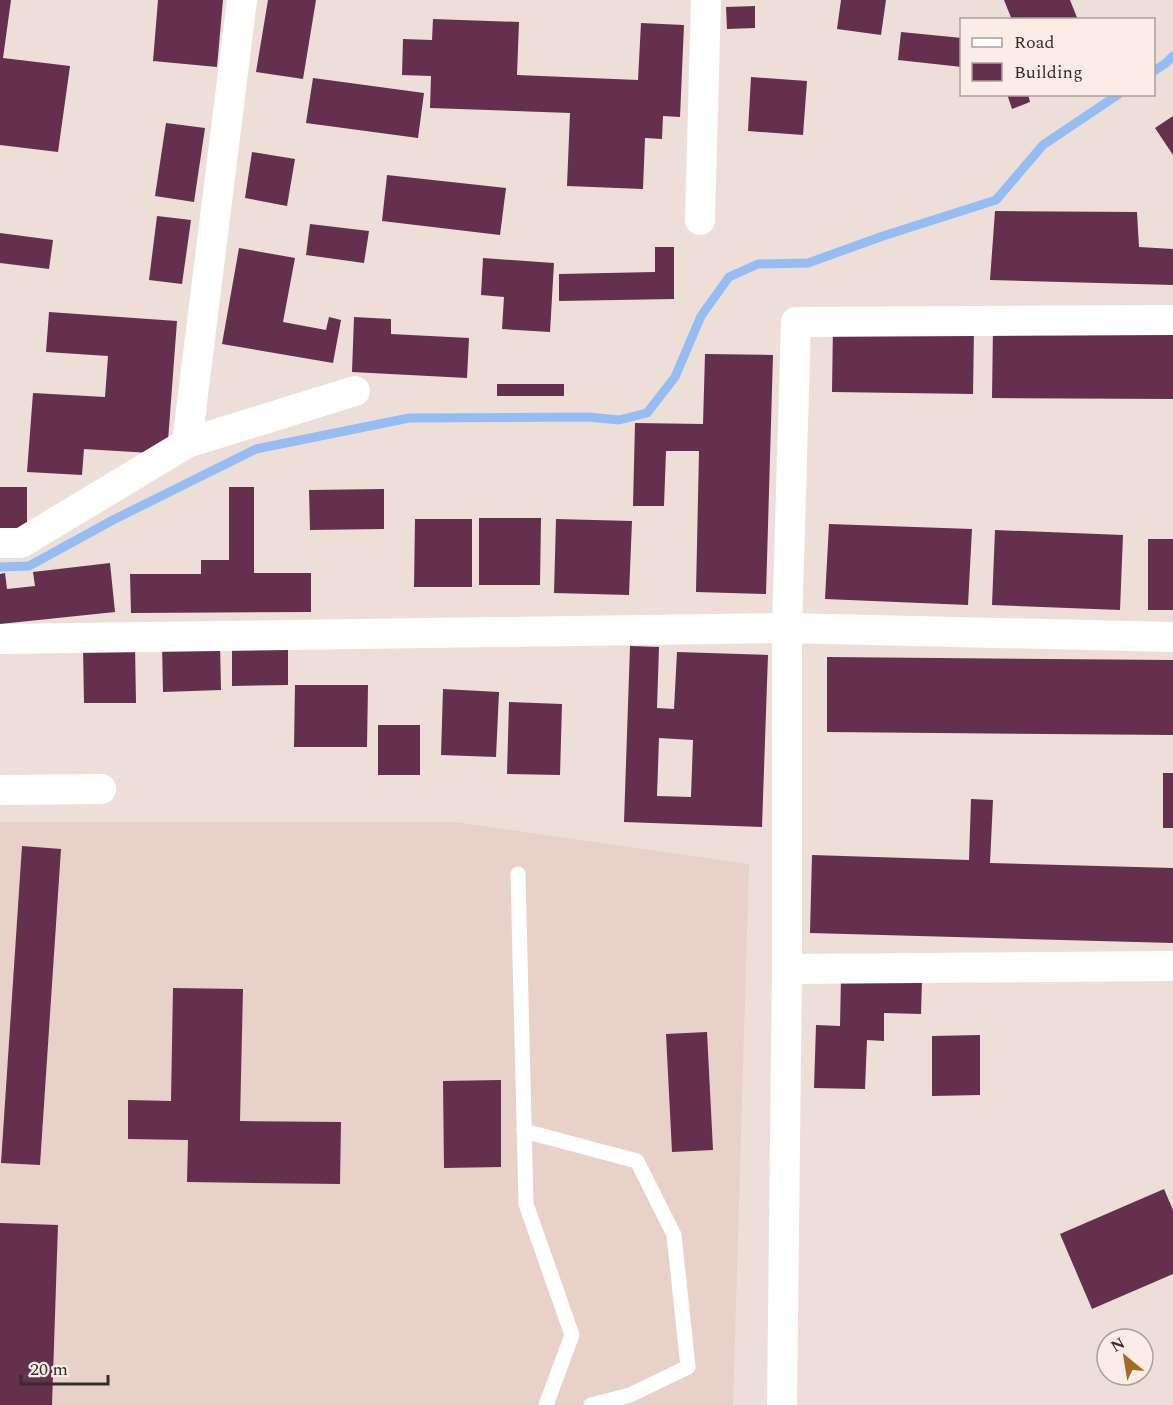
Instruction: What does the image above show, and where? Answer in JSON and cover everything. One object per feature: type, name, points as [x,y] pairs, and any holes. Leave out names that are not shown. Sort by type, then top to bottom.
[{"type":"street","points":[[187,443],[242,0]]},
{"type":"street","points":[[700,220],[706,0]]},
{"type":"street","points":[[783,1405],[787,628],[796,322],[1173,320]]},
{"type":"street","points":[[0,543],[21,543],[187,443],[355,391]]},
{"type":"street","points":[[0,639],[787,628],[1173,637]]},
{"type":"street","points":[[0,790],[101,789]]},
{"type":"street","points":[[787,969],[1173,966]]},
{"type":"lane","points":[[518,874],[526,1204],[572,1335],[546,1405]]},
{"type":"lane","points":[[524,1131],[637,1161],[674,1235],[687,1367],[634,1400],[591,1405]]},
{"type":"shaded area","points":[[0,822],[454,822],[749,864],[733,1405],[0,1405]]},
{"type":"building","points":[[0,0],[11,0],[3,58],[70,66],[58,152],[0,145]]},
{"type":"building","points":[[158,0],[223,0],[217,67],[153,61]]},
{"type":"building","points":[[268,0],[316,0],[303,79],[256,72]]},
{"type":"building","points":[[841,0],[886,0],[881,35],[837,29]]},
{"type":"building","points":[[1004,0],[1070,0],[1077,18],[1011,18]]},
{"type":"building","points":[[755,6],[755,28],[727,29],[726,7]]},
{"type":"building","points":[[433,19],[519,22],[517,75],[638,80],[641,23],[684,25],[680,117],[663,116],[662,139],[645,138],[643,189],[567,186],[570,113],[430,108],[431,76],[402,75],[403,39],[432,40]]},
{"type":"building","points":[[901,32],[960,38],[960,67],[898,60]]},
{"type":"building","points":[[751,77],[807,81],[803,135],[748,131]]},
{"type":"building","points":[[313,78],[424,93],[418,138],[306,123]]},
{"type":"building","points":[[1008,96],[1028,96],[1030,102],[1012,109]]},
{"type":"building","points":[[1173,116],[1173,155],[1155,128]]},
{"type":"building","points":[[166,123],[205,128],[194,202],[155,196]]},
{"type":"building","points":[[252,152],[295,159],[287,206],[245,198]]},
{"type":"building","points":[[387,175],[506,188],[500,235],[382,221]]},
{"type":"building","points":[[995,211],[1137,212],[1139,247],[1173,249],[1173,285],[990,280]]},
{"type":"building","points":[[157,216],[191,220],[182,284],[149,280]]},
{"type":"building","points":[[310,224],[369,231],[364,263],[306,255]]},
{"type":"building","points":[[0,233],[53,240],[49,269],[0,263]]},
{"type":"building","points":[[655,247],[674,247],[674,299],[559,301],[559,274],[655,272]]},
{"type":"building","points":[[239,248],[295,258],[283,322],[326,330],[329,317],[341,320],[333,363],[222,344]]},
{"type":"building","points":[[483,258],[554,263],[550,332],[502,329],[504,297],[481,295]]},
{"type":"building","points":[[49,312],[177,321],[167,454],[84,449],[82,475],[27,472],[33,393],[105,397],[108,356],[46,352]]},
{"type":"building","points":[[354,317],[391,319],[391,334],[469,338],[467,378],[352,372]]},
{"type":"building","points":[[833,326],[974,328],[973,394],[832,392]]},
{"type":"building","points":[[993,327],[1173,328],[1173,399],[992,398]]},
{"type":"building","points":[[705,354],[773,355],[766,594],[696,592],[699,451],[666,451],[664,506],[633,506],[635,423],[703,424]]},
{"type":"building","points":[[497,384],[564,384],[564,396],[497,396]]},
{"type":"building","points":[[0,487],[27,487],[27,536],[0,536]]},
{"type":"building","points":[[229,487],[254,487],[254,573],[311,573],[311,612],[131,613],[130,574],[201,574],[201,560],[229,560]]},
{"type":"building","points":[[384,489],[384,529],[310,530],[309,490]]},
{"type":"building","points":[[479,518],[541,518],[540,585],[479,585]]},
{"type":"building","points":[[415,519],[472,519],[472,587],[414,587]]},
{"type":"building","points":[[556,519],[632,521],[629,595],[554,593]]},
{"type":"building","points":[[829,524],[972,529],[968,605],[825,599]]},
{"type":"building","points":[[995,530],[1123,535],[1120,610],[992,605]]},
{"type":"building","points":[[1148,539],[1173,539],[1173,610],[1148,610]]},
{"type":"building","points":[[110,563],[115,612],[0,624],[0,574],[5,573],[7,589],[35,586],[33,572]]},
{"type":"building","points":[[288,640],[288,685],[232,686],[232,641]]},
{"type":"building","points":[[220,643],[221,690],[163,692],[162,644]]},
{"type":"building","points":[[135,645],[136,703],[84,703],[83,646]]},
{"type":"building","points":[[630,646],[659,647],[657,708],[674,709],[677,652],[768,655],[762,827],[624,822]],"holes":[[[659,738],[693,740],[691,797],[657,796]]]},
{"type":"building","points":[[827,657],[1173,660],[1173,735],[827,732]]},
{"type":"building","points":[[295,685],[368,685],[367,747],[294,747]]},
{"type":"building","points":[[443,689],[499,692],[496,757],[441,755]]},
{"type":"building","points":[[509,702],[562,704],[560,775],[507,774]]},
{"type":"building","points":[[378,725],[420,725],[420,775],[378,775]]},
{"type":"building","points":[[1163,773],[1173,773],[1173,828],[1163,828]]},
{"type":"building","points":[[971,799],[993,800],[990,863],[1173,868],[1173,943],[810,933],[812,855],[969,860]]},
{"type":"building","points":[[22,846],[61,849],[40,1165],[1,1163]]},
{"type":"building","points":[[841,978],[922,980],[921,1014],[884,1013],[884,1041],[867,1040],[865,1089],[814,1088],[816,1025],[840,1026]]},
{"type":"building","points":[[173,988],[243,989],[240,1121],[341,1122],[340,1184],[187,1182],[188,1140],[128,1139],[128,1100],[171,1101]]},
{"type":"building","points":[[707,1032],[713,1150],[672,1152],[666,1034]]},
{"type":"building","points":[[980,1035],[980,1095],[932,1096],[932,1036]]},
{"type":"building","points":[[501,1080],[501,1167],[444,1168],[443,1081]]},
{"type":"building","points":[[1164,1189],[1173,1210],[1173,1274],[1092,1309],[1060,1234]]},
{"type":"building","points":[[0,1223],[58,1225],[52,1405],[0,1405]]},
{"type":"waterway","points":[[1155,70],[1173,56]]},
{"type":"waterway","points":[[0,567],[29,566],[113,520],[256,449],[409,418],[588,417],[619,420],[647,413],[675,377],[701,316],[729,277],[758,264],[808,263],[996,200],[1043,145],[1116,96]]}]
